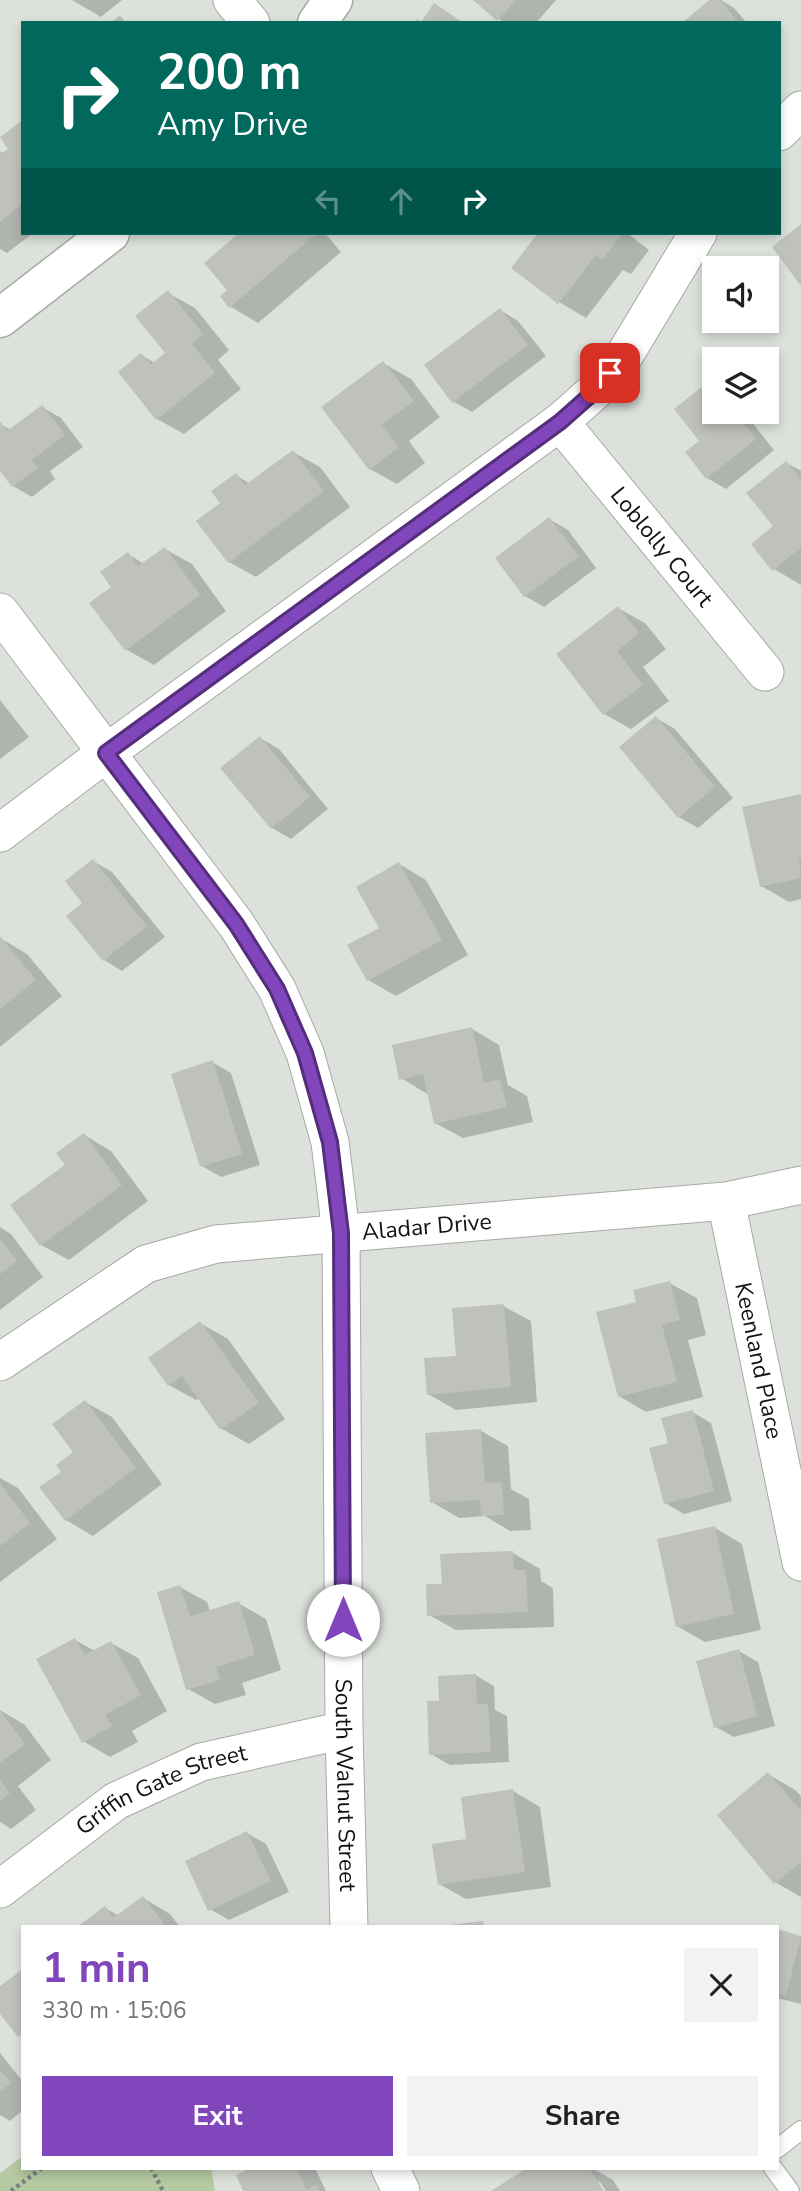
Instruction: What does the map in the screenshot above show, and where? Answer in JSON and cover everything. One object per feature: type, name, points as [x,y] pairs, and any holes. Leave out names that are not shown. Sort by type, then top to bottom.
[{"type":"street","points":[[232,0],[249,21]]},
{"type":"street","points":[[318,21],[333,0]]},
{"type":"street","points":[[781,130],[801,110]]},
{"type":"street","points":[[0,318],[107,235]]},
{"type":"street","points":[[0,833],[560,422],[595,391],[624,356],[697,235]]},
{"type":"street","name":"Loblolly Court","points":[[560,422],[765,672]]},
{"type":"street","name":"South Walnut Street","points":[[0,611],[236,924],[277,989],[305,1053],[330,1142],[341,1233],[344,1730],[349,1925]]},
{"type":"street","name":"Aladar Drive","points":[[0,1362],[146,1264],[216,1244],[726,1202],[801,1185]]},
{"type":"street","name":"Keenland Place","points":[[726,1202],[801,1562]]},
{"type":"street","name":"Griffin Gate Street","points":[[0,1889],[116,1801],[201,1762],[344,1730]]},
{"type":"street","points":[[391,2170],[401,2191]]},
{"type":"lane","points":[[779,2147],[801,2130]]},
{"type":"lane","points":[[774,2170],[790,2191]]},
{"type":"path","points":[[10,2191],[39,2170]]},
{"type":"path","points":[[152,2170],[163,2191]]},
{"type":"green space","points":[[21,2157],[21,2170],[211,2170],[215,2191],[0,2191],[0,2173]]},
{"type":"building","points":[[473,0],[516,0],[497,21]]},
{"type":"building","points":[[709,0],[720,0],[737,21],[684,21]]},
{"type":"building","points":[[434,3],[461,21],[422,21]]},
{"type":"building","points":[[120,15],[124,21],[112,21]]},
{"type":"building","points":[[21,121],[21,206],[0,222],[0,154],[8,149],[0,137]]},
{"type":"building","points":[[801,224],[801,286],[779,256],[772,247]]},
{"type":"building","points":[[237,235],[315,235],[229,308],[220,296],[227,290],[204,263]]},
{"type":"building","points":[[536,235],[621,235],[602,260],[596,255],[558,304],[511,268]]},
{"type":"building","points":[[168,290],[203,334],[192,344],[215,373],[156,420],[118,372],[141,353],[151,364],[165,353],[135,316]]},
{"type":"building","points":[[500,308],[528,345],[452,403],[424,365]]},
{"type":"building","points":[[383,361],[414,401],[382,425],[399,447],[369,470],[321,407]]},
{"type":"building","points":[[702,386],[702,424],[744,424],[756,439],[706,479],[685,452],[699,441],[674,409]]},
{"type":"building","points":[[42,405],[65,435],[32,460],[38,468],[12,487],[0,471],[0,421],[7,431]]},
{"type":"building","points":[[293,450],[324,491],[228,563],[196,521],[220,503],[211,491],[236,473],[245,485]]},
{"type":"building","points":[[786,461],[801,479],[801,548],[772,571],[751,544],[773,526],[746,493]]},
{"type":"building","points":[[549,517],[579,556],[524,597],[495,558]]},
{"type":"building","points":[[165,547],[200,595],[125,651],[89,603],[111,587],[100,572],[128,552],[138,566]]},
{"type":"building","points":[[618,606],[639,633],[617,651],[643,685],[603,715],[556,654]]},
{"type":"building","points":[[656,716],[715,787],[678,818],[619,747]]},
{"type":"building","points":[[260,736],[310,797],[271,829],[220,768]]},
{"type":"building","points":[[801,794],[801,878],[760,887],[742,807]]},
{"type":"building","points":[[93,859],[147,926],[103,961],[66,916],[82,903],[65,881]]},
{"type":"building","points":[[399,862],[442,940],[367,981],[347,945],[379,928],[356,887]]},
{"type":"building","points":[[0,936],[36,980],[0,1009]]},
{"type":"building","points":[[472,1027],[484,1083],[500,1079],[507,1107],[434,1124],[423,1074],[399,1080],[392,1045]]},
{"type":"building","points":[[213,1060],[242,1154],[200,1167],[171,1074]]},
{"type":"building","points":[[84,1133],[122,1185],[40,1246],[10,1205],[65,1165],[56,1153]]},
{"type":"building","points":[[0,1238],[17,1261],[0,1274]]},
{"type":"building","points":[[670,1281],[680,1320],[662,1325],[677,1382],[618,1397],[596,1312],[636,1302],[633,1290]]},
{"type":"building","points":[[504,1304],[511,1387],[427,1395],[424,1358],[456,1356],[452,1308]]},
{"type":"building","points":[[200,1321],[259,1403],[220,1430],[182,1376],[168,1386],[148,1358]]},
{"type":"building","points":[[85,1400],[136,1468],[65,1521],[39,1487],[61,1472],[56,1465],[73,1452],[52,1424]]},
{"type":"building","points":[[693,1410],[714,1491],[664,1504],[649,1448],[668,1443],[661,1418]]},
{"type":"building","points":[[481,1429],[485,1483],[502,1482],[504,1515],[481,1516],[480,1500],[430,1503],[425,1433]]},
{"type":"building","points":[[0,1483],[30,1523],[0,1546]]},
{"type":"building","points":[[715,1526],[734,1614],[676,1627],[657,1539]]},
{"type":"building","points":[[513,1551],[514,1570],[526,1570],[528,1612],[427,1616],[426,1584],[442,1584],[440,1554]]},
{"type":"building","points":[[180,1585],[190,1616],[239,1601],[255,1655],[216,1667],[220,1680],[186,1690],[157,1592]]},
{"type":"building","points":[[75,1638],[85,1655],[111,1641],[141,1695],[105,1715],[112,1726],[82,1743],[36,1659]]},
{"type":"building","points":[[739,1649],[757,1716],[714,1728],[696,1661]]},
{"type":"building","points":[[476,1674],[477,1704],[488,1704],[491,1752],[429,1755],[427,1701],[439,1701],[438,1676]]},
{"type":"building","points":[[0,1710],[25,1744],[0,1763]]},
{"type":"building","points":[[768,1772],[801,1811],[801,1862],[774,1884],[717,1815]]},
{"type":"building","points":[[0,1780],[10,1793],[0,1801]]},
{"type":"building","points":[[513,1789],[525,1872],[438,1885],[432,1844],[466,1839],[461,1797]]},
{"type":"building","points":[[247,1831],[271,1881],[208,1911],[185,1861]]},
{"type":"building","points":[[143,1896],[165,1925],[80,1925],[105,1906],[113,1918]]},
{"type":"building","points":[[483,1921],[484,1925],[450,1925]]},
{"type":"building","points":[[779,1930],[801,1936],[786,1996],[779,1994]]},
{"type":"building","points":[[21,1970],[21,2035],[18,2037],[0,2014],[0,1986]]},
{"type":"building","points":[[0,2070],[11,2083],[0,2092]]},
{"type":"building","points":[[246,2170],[298,2170],[306,2190],[317,2185],[320,2191],[243,2191],[236,2175]]},
{"type":"building","points":[[524,2170],[590,2170],[604,2191],[491,2191]]},
{"type":"route","points":[[343,1620],[341,1233],[330,1142],[305,1053],[277,989],[236,924],[106,753],[560,422],[595,391],[610,373]]}]
